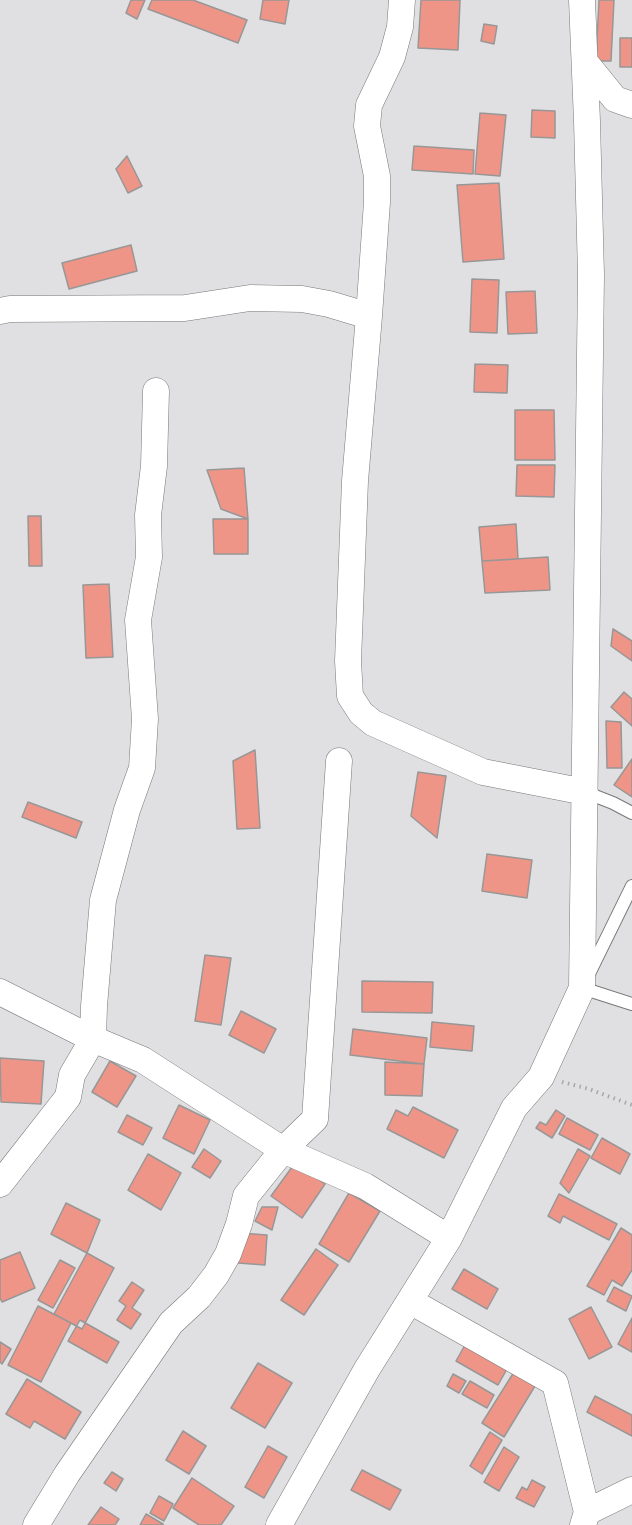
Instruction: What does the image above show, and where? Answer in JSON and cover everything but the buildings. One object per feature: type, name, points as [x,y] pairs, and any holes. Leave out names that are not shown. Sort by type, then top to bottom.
[{"type":"street","points":[[402,0],[400,27],[392,57],[369,105],[367,126],[377,176],[376,226],[355,481],[348,661],[350,696],[361,712],[373,723],[483,772],[585,792]]},
{"type":"street","points":[[279,1525],[367,1369],[449,1238],[514,1108],[541,1077],[582,988],[591,275],[582,0]]},
{"type":"street","points":[[585,62],[615,99],[632,105]]},
{"type":"street","points":[[0,311],[10,309],[185,308],[250,298],[303,299],[369,316]]},
{"type":"street","points":[[0,1184],[68,1097],[72,1075],[93,1039],[103,900],[127,810],[142,768],[145,720],[138,620],[149,557],[148,515],[154,466],[156,391]]},
{"type":"street","points":[[36,1525],[171,1323],[199,1298],[216,1275],[228,1254],[246,1196],[283,1150],[315,1119],[339,761]]},
{"type":"street","points":[[0,992],[93,1039],[143,1060],[283,1150],[365,1186],[449,1238]]},
{"type":"street","points":[[410,1301],[555,1383],[585,1519],[632,1490]]},
{"type":"lane","points":[[585,792],[632,813]]},
{"type":"lane","points":[[632,886],[582,988],[632,1005]]},
{"type":"path","points":[[541,1077],[589,1089],[632,1104]]}]
